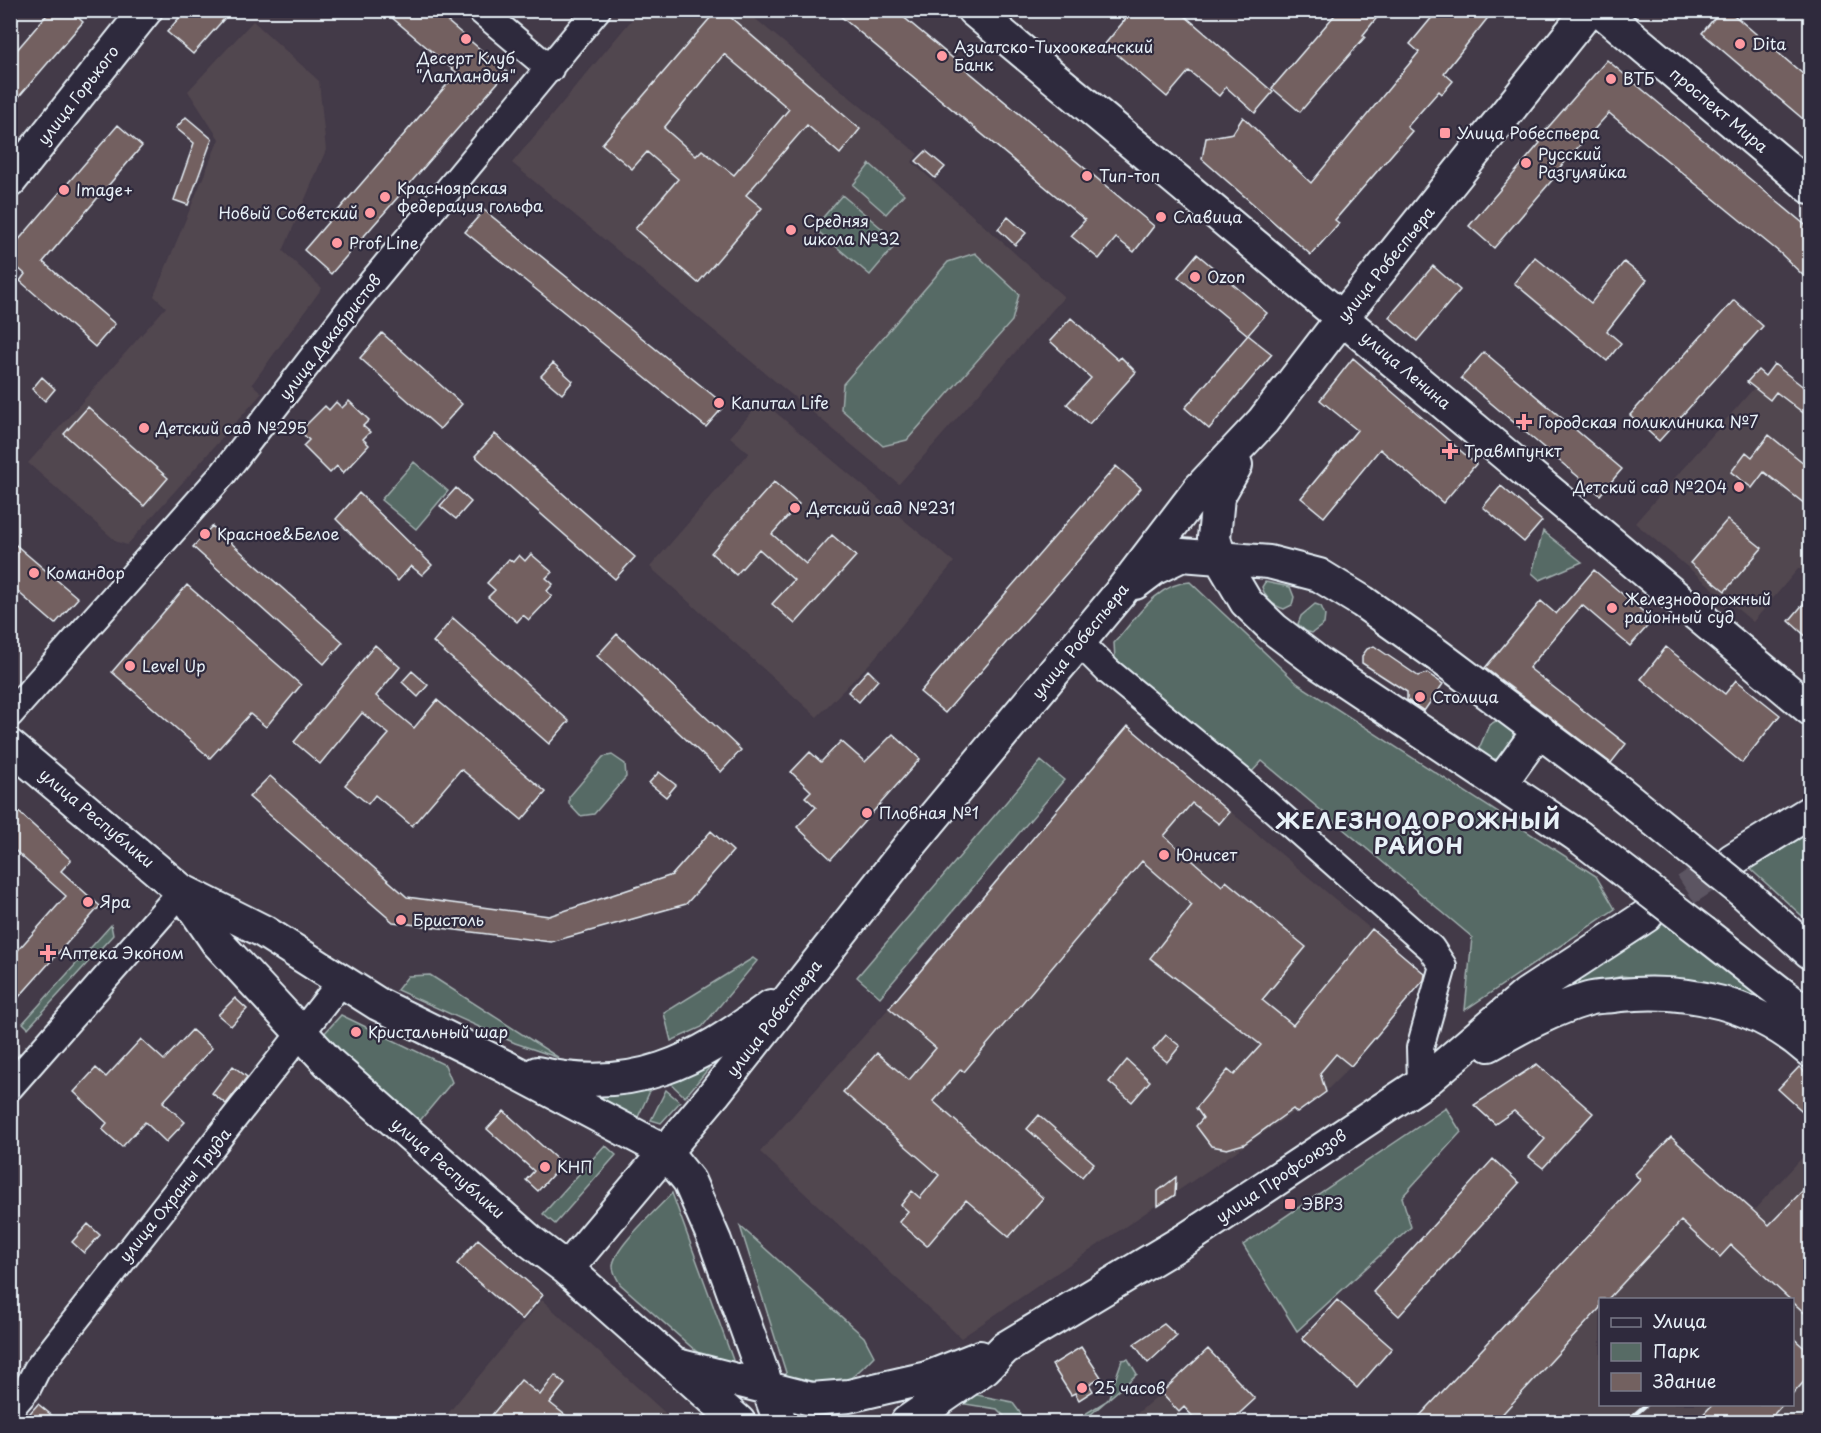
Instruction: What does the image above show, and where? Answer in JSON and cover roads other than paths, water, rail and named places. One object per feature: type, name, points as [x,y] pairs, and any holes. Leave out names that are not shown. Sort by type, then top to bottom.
[{"type":"main road","name":"улица Горького","points":[[10,181],[146,10]]},
{"type":"main road","name":"улица Ленина","points":[[973,10],[1810,709]]},
{"type":"main road","name":"улица Робеспьера","points":[[567,1269],[803,981],[907,849],[1119,594],[1200,488],[1263,421],[1342,318],[1589,10]]},
{"type":"main road","name":"проспект Мира","points":[[1600,10],[1810,187]]},
{"type":"main road","points":[[1263,421],[1218,497],[1214,538],[1220,558],[1246,602],[1274,629],[1320,664],[1578,836],[1810,1016]]},
{"type":"main road","points":[[1119,594],[1155,568],[1182,555],[1269,562],[1319,575],[1373,609],[1611,785],[1686,844],[1810,952]]},
{"type":"main road","points":[[1500,784],[1539,730]]},
{"type":"main road","name":"улица Республики","points":[[10,746],[131,845],[182,891],[217,942],[330,1064],[530,1241],[567,1269],[739,1422]]},
{"type":"main road","points":[[1732,860],[1810,812]]},
{"type":"main road","name":"улица Республики","points":[[182,891],[263,931],[378,1004],[504,1066],[665,1151]]},
{"type":"main road","name":"улица Профсоюзов","points":[[908,1422],[985,1368],[1005,1348],[1185,1240],[1424,1081],[1527,994],[1646,916]]},
{"type":"main road","points":[[504,1066],[568,1080],[636,1077],[658,1072],[732,1034],[803,981]]},
{"type":"main road","points":[[1424,1081],[1527,1024],[1589,999],[1655,992],[1723,1002],[1768,1020],[1810,1051]]},
{"type":"main road","points":[[665,1151],[689,1181],[704,1213],[780,1422]]},
{"type":"main road","points":[[676,1365],[768,1386],[811,1399],[849,1396],[927,1378],[1005,1348]]},
{"type":"street","points":[[480,10],[550,69]]},
{"type":"street","name":"улица Декабристов","points":[[10,714],[223,474],[353,305],[597,10]]},
{"type":"street","points":[[1079,642],[1108,671],[1238,778],[1431,948],[1443,966],[1420,1048],[1424,1081]]},
{"type":"street","points":[[10,1087],[182,891]]},
{"type":"street","name":"улица Охраны Труда","points":[[10,1409],[27,1389],[37,1369],[295,1044],[301,1032],[341,982]]},
{"type":"tunnel","points":[[1646,916],[1732,860]]},
{"type":"railway","points":[[1626,1422],[1645,1406]]},
{"type":"place","name":"Десерт Клуб \"Лапландия\"","points":[[466,39]]},
{"type":"place","name":"Dita","points":[[1740,44]]},
{"type":"place","name":"Азиатско-Тихоокеанский Банк","points":[[942,56]]},
{"type":"place","name":"ВТБ","points":[[1611,79]]},
{"type":"place","name":"Улица Робеспьера","points":[[1445,133]]},
{"type":"place","name":"Русский Разгуляйка","points":[[1526,163]]},
{"type":"place","name":"Тип-топ","points":[[1087,176]]},
{"type":"place","name":"Image+","points":[[64,190]]},
{"type":"place","name":"Красноярская федерация гольфа","points":[[385,197]]},
{"type":"place","name":"Новый Советский","points":[[370,213]]},
{"type":"place","name":"Славица","points":[[1161,217]]},
{"type":"place","name":"Средняя школа №32","points":[[791,230]]},
{"type":"place","name":"Prof Line","points":[[337,243]]},
{"type":"place","name":"Ozon","points":[[1195,277]]},
{"type":"place","name":"Капитал Life","points":[[719,403]]},
{"type":"place","name":"Городская поликлиника №7","points":[[1524,422]]},
{"type":"place","name":"Детский сад №295","points":[[144,428]]},
{"type":"place","name":"Травмпункт","points":[[1450,451]]},
{"type":"place","name":"Детский сад №204","points":[[1739,487]]},
{"type":"place","name":"Детский сад №231","points":[[795,508]]},
{"type":"place","name":"Красное&Белое","points":[[205,534]]},
{"type":"place","name":"Командор","points":[[34,573]]},
{"type":"place","name":"Железнодорожный районный суд","points":[[1612,608]]},
{"type":"place","name":"Level Up","points":[[130,666]]},
{"type":"place","name":"Столица","points":[[1420,697]]},
{"type":"place","name":"Пловная №1","points":[[867,813]]},
{"type":"place","name":"Юнисет","points":[[1164,855]]},
{"type":"place","name":"Яра","points":[[88,902]]},
{"type":"place","name":"Бристоль","points":[[401,920]]},
{"type":"place","name":"Аптека Эконом","points":[[48,953]]},
{"type":"place","name":"Кристальный шар","points":[[356,1032]]},
{"type":"place","name":"КНП","points":[[545,1167]]},
{"type":"place","name":"ЭВРЗ","points":[[1290,1204]]},
{"type":"place","name":"25 часов","points":[[1082,1388]]},
{"type":"district","name":"ЖЕЛЕЗНОДОРОЖНЫЙ РАЙОН","points":[[1419,834]]}]
